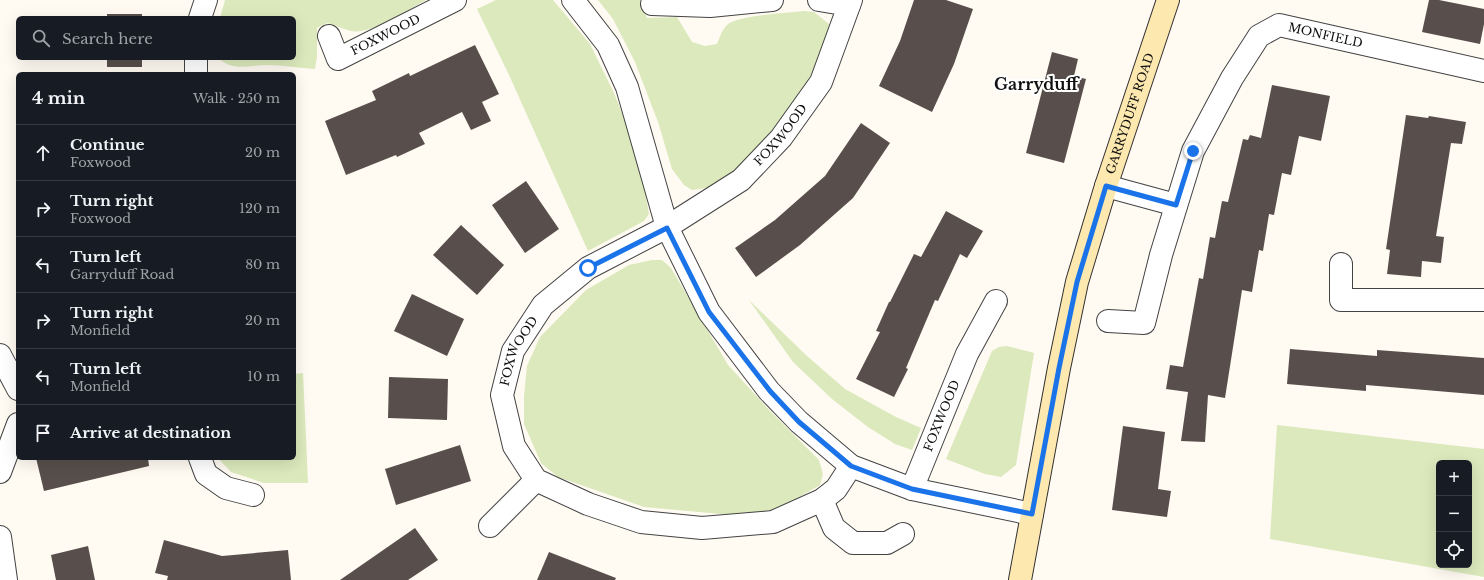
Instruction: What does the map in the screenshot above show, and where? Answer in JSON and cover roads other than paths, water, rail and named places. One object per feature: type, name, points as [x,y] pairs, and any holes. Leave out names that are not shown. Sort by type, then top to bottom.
[{"type":"street","points":[[201,16],[206,0]]},
{"type":"street","name":"FOXWOOD","points":[[329,36],[338,59],[455,0]]},
{"type":"street","points":[[573,0],[608,45],[626,87],[667,228],[709,312],[765,385],[799,422],[851,466],[912,489],[1032,514]]},
{"type":"street","points":[[652,4],[710,6],[772,0]]},
{"type":"street","name":"FOXWOOD","points":[[536,480],[514,446],[502,395],[513,351],[544,306],[588,268],[667,228],[741,180],[781,138],[821,82],[850,3],[818,0]]},
{"type":"street","name":"GARRYDUFF ROAD","points":[[1020,580],[1059,368],[1077,282],[1106,186],[1168,0]]},
{"type":"street","name":"MONFIELD","points":[[1108,321],[1144,323],[1161,255],[1193,151],[1232,78],[1259,36],[1279,25],[1484,71]]},
{"type":"street","points":[[196,60],[196,72]]},
{"type":"street","points":[[1106,186],[1176,205]]},
{"type":"street","points":[[1341,264],[1341,300],[1484,300]]},
{"type":"street","name":"FOXWOOD","points":[[912,489],[968,354],[996,301]]},
{"type":"street","points":[[0,355],[16,385]]},
{"type":"street","points":[[0,472],[16,429]]},
{"type":"street","points":[[201,460],[206,474],[226,488],[253,495]]},
{"type":"street","points":[[490,526],[536,480],[588,504],[641,522],[702,528],[773,522],[822,500],[836,489],[851,466]]},
{"type":"street","points":[[822,500],[834,528],[852,543],[887,543],[903,534]]},
{"type":"street","points":[[0,537],[6,580]]},
{"type":"district","name":"Garryduff","points":[[1036,84]]}]
